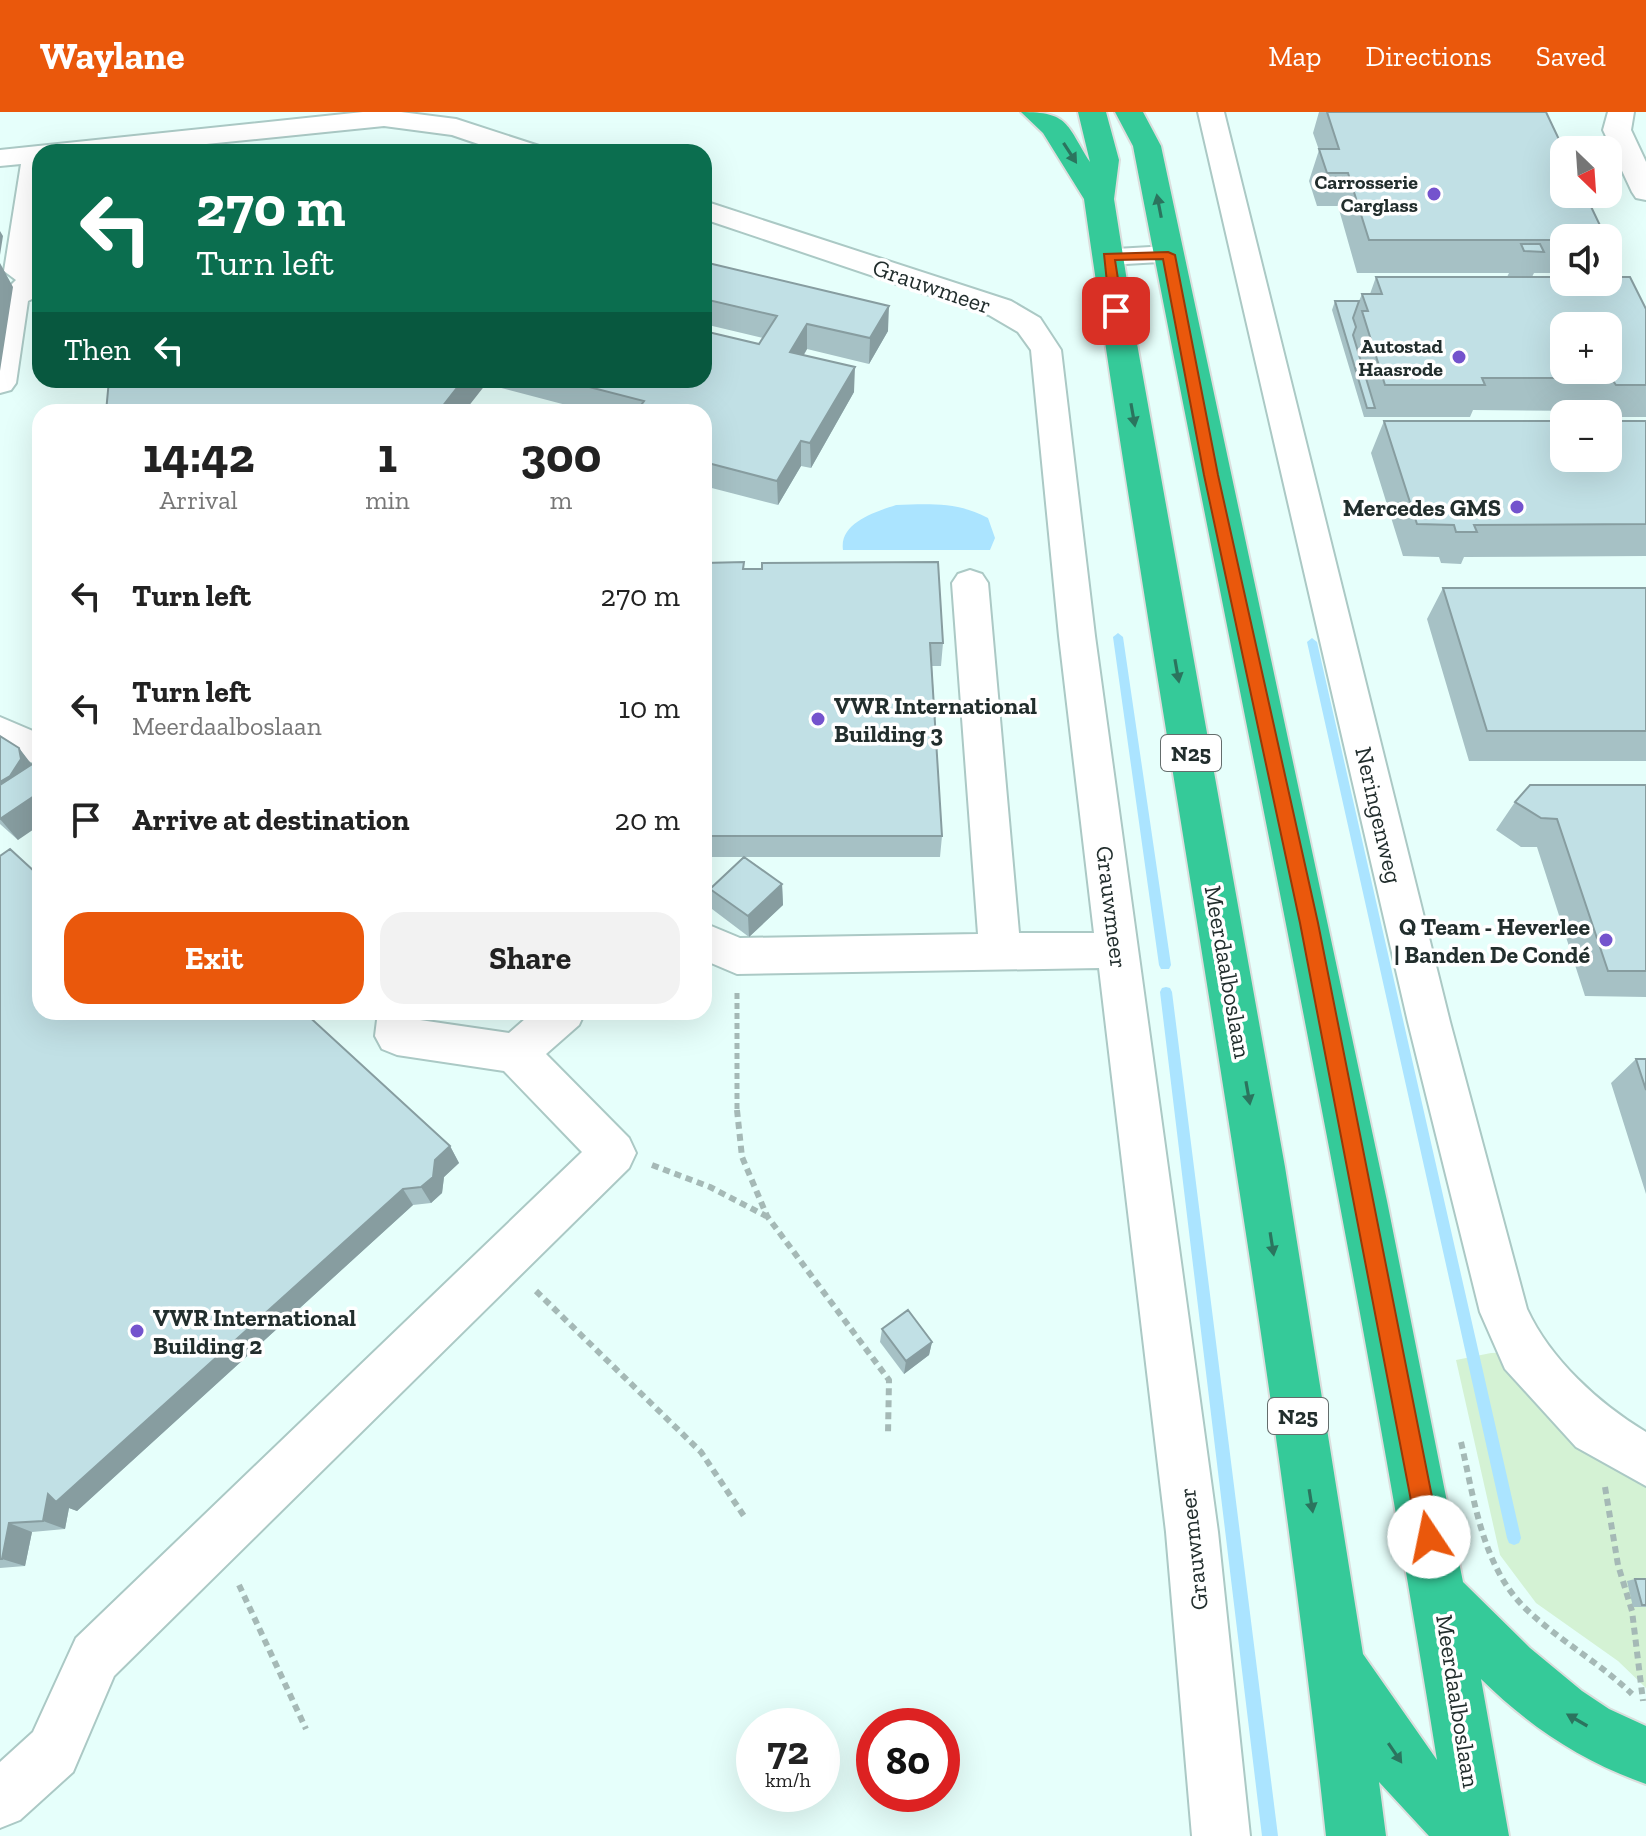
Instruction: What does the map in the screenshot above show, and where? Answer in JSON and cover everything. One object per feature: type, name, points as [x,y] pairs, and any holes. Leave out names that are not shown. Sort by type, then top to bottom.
[{"type":"highway","points":[[1035,112],[1054,128],[1099,199]]},
{"type":"highway","name":"Meerdaalboslaan","points":[[1092,112],[1105,160],[1099,199],[1108,256],[1261,1167],[1336,1664],[1356,1836]]},
{"type":"highway","name":"Meerdaalboslaan","points":[[1129,112],[1147,146],[1211,475],[1309,923],[1441,1599],[1479,1836]]},
{"type":"highway","points":[[1144,112],[1147,146]]},
{"type":"highway","points":[[1441,1599],[1545,1701],[1628,1750],[1645,1724]]},
{"type":"highway","points":[[1336,1664],[1407,1772],[1471,1836]]},
{"type":"street","name":"Neringenweg","points":[[1211,112],[1423,996],[1504,1312],[1522,1352],[1601,1434],[1646,1461]]},
{"type":"street","points":[[1621,112],[1617,130],[1646,192]]},
{"type":"street","points":[[128,144],[384,118],[456,127],[506,144]]},
{"type":"street","points":[[0,158],[32,154]]},
{"type":"street","points":[[0,383],[14,297],[30,288],[32,276],[10,272],[14,211],[32,171]]},
{"type":"street","name":"Grauwmeer","points":[[712,213],[1000,308],[1029,325],[1046,350],[1077,636],[1192,1532],[1221,1836]]},
{"type":"street","points":[[1108,256],[1168,255]]},
{"type":"street","points":[[970,583],[1000,951]]},
{"type":"street","points":[[0,732],[32,747]]},
{"type":"street","points":[[720,949],[1117,950]]},
{"type":"street","points":[[0,1800],[53,1752],[95,1657],[613,1153],[516,1053],[397,1036],[398,1020]]},
{"type":"street","points":[[516,1053],[555,1020]]},
{"type":"path","points":[[720,949],[742,1157],[767,1216],[889,1380],[888,1434]]},
{"type":"path","points":[[613,1153],[691,1177],[767,1216]]},
{"type":"path","points":[[527,1282],[701,1452],[746,1519]]},
{"type":"path","points":[[1601,1434],[1606,1496],[1618,1565],[1632,1611],[1645,1724]]},
{"type":"path","points":[[1460,1439],[1491,1556],[1522,1605],[1612,1673],[1645,1724]]},
{"type":"path","points":[[234,1576],[306,1729]]},
{"type":"green space","points":[[1522,1352],[1646,1461],[1646,1688],[1618,1661],[1536,1603],[1500,1555],[1456,1360],[1491,1353]]},
{"type":"water","points":[[932,504],[966,509],[988,518],[995,538],[990,550],[843,550],[843,541],[852,526],[869,515],[896,505]]},
{"type":"building","name":"Carrosserie Carglass","points":[[1327,112],[1546,112],[1557,136],[1550,136],[1550,208],[1592,208],[1599,224],[1550,224],[1550,240],[1369,240],[1348,173],[1327,173],[1319,149],[1339,149]]},
{"type":"building","points":[[1521,244],[1540,244],[1544,252],[1524,251]]},
{"type":"building","points":[[712,264],[889,306],[870,338],[807,324],[790,352],[855,367],[810,443],[801,441],[777,481],[712,464],[712,404],[642,404],[644,401],[593,388],[712,388],[712,333],[759,344],[777,316],[712,301]]},
{"type":"building","points":[[1376,277],[1550,277],[1550,296],[1622,296],[1622,277],[1630,277],[1646,309],[1646,385],[1615,384],[1622,384],[1622,312],[1550,312],[1550,378],[1482,378],[1485,385],[1385,385],[1362,311],[1368,311],[1362,294],[1382,294]]},
{"type":"building","points":[[1335,301],[1359,301],[1353,318],[1356,327],[1353,335],[1375,408],[1367,408]]},
{"type":"building","points":[[108,388],[457,388],[444,404],[107,404]]},
{"type":"building","points":[[1384,421],[1550,421],[1550,472],[1622,472],[1622,421],[1646,421],[1646,524],[1474,525],[1477,532],[1456,532],[1454,525],[1417,524]]},
{"type":"building","name":"VWR International Building 3","points":[[744,562],[743,569],[762,569],[762,563],[938,562],[943,643],[930,643],[942,836],[712,836],[712,563]]},
{"type":"building","points":[[1443,588],[1646,588],[1646,731],[1487,731]]},
{"type":"building","points":[[0,736],[19,748],[21,759],[10,776],[0,782]]},
{"type":"building","points":[[32,764],[32,797],[0,819],[0,785]]},
{"type":"building","points":[[1530,785],[1646,785],[1646,971],[1608,971],[1557,819],[1541,818],[1515,802]]},
{"type":"building","name":"VWR International Building 2","points":[[10,849],[32,869],[32,1020],[313,1020],[450,1146],[435,1160],[433,1177],[421,1187],[403,1189],[56,1502],[48,1494],[43,1521],[9,1523],[2,1559],[0,1559],[0,856]]},
{"type":"building","points":[[744,857],[782,884],[748,916],[712,890]]},
{"type":"building","points":[[1636,1059],[1646,1059],[1646,1090]]},
{"type":"building","points":[[908,1310],[932,1342],[906,1361],[882,1329]]},
{"type":"building","points":[[1635,1579],[1646,1579],[1646,1605],[1642,1605]]},
{"type":"waterway","points":[[1118,637],[1165,965]]},
{"type":"waterway","points":[[1312,642],[1514,1538]]},
{"type":"waterway","points":[[1166,992],[1270,1836]]},
{"type":"place","name":"Carrosserie Carglass","points":[[1434,194]]},
{"type":"place","name":"Autostad Haasrode","points":[[1459,357]]},
{"type":"place","name":"Mercedes GMS","points":[[1517,507]]},
{"type":"place","name":"VWR International Building 3","points":[[818,719]]},
{"type":"place","name":"Q Team - Heverlee | Banden De Condé","points":[[1606,940]]},
{"type":"place","name":"VWR International Building 2","points":[[137,1331]]},
{"type":"route","points":[[1116,311],[1108,256],[1168,255],[1211,475],[1309,923],[1429,1537]]}]
